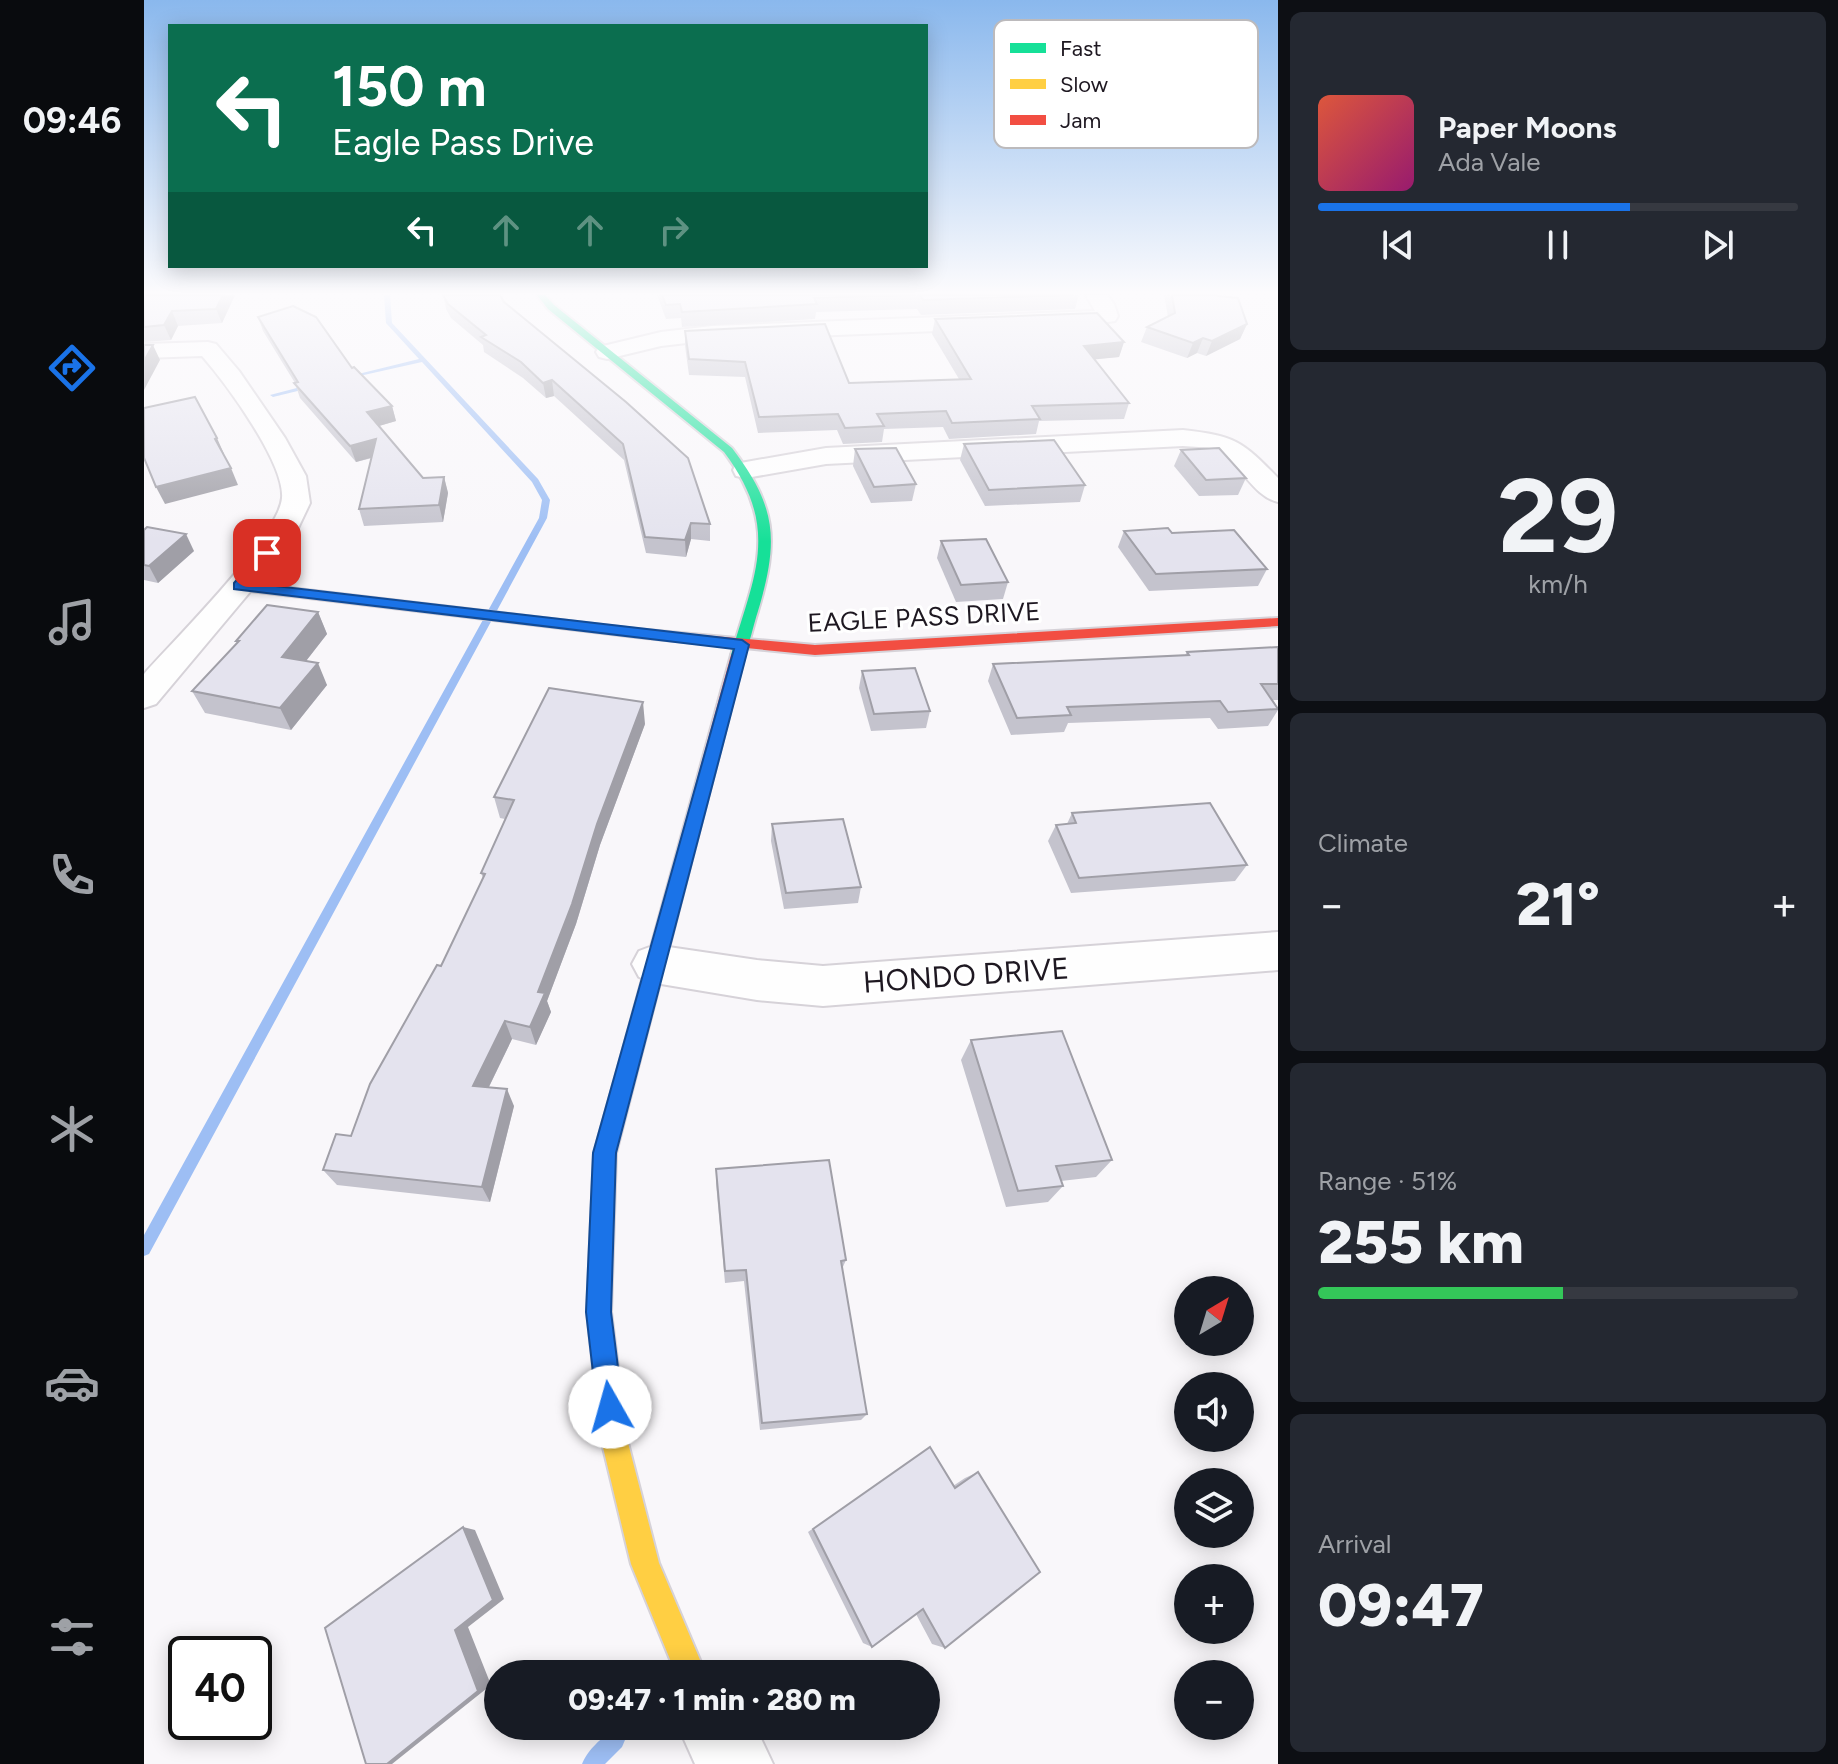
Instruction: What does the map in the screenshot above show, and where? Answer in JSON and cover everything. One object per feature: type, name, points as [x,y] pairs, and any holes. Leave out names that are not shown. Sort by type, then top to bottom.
[{"type":"street","points":[[144,696],[281,537],[291,519],[296,489],[286,463],[233,377]]},
{"type":"street","points":[[638,377],[728,450],[746,470],[761,504],[767,528],[767,548],[742,645],[605,1153],[599,1312],[614,1439],[645,1564],[685,1660]]},
{"type":"street","points":[[746,470],[826,456],[1183,438],[1221,442],[1247,461],[1278,494]]},
{"type":"street","name":"EAGLE PASS DRIVE","points":[[239,586],[742,645],[850,650],[1278,622]]},
{"type":"street","name":"HONDO DRIVE","points":[[655,964],[757,980],[823,986],[1278,951]]},
{"type":"street","points":[[722,1740],[736,1764]]},
{"type":"building","points":[[295,377],[364,377],[392,406],[367,412],[423,478],[444,477],[439,505],[359,509],[376,439],[350,446],[294,383],[298,382]]},
{"type":"building","points":[[537,377],[596,377],[626,402],[688,458],[710,524],[691,523],[685,540],[645,537],[623,444],[552,380],[543,383]]},
{"type":"building","points":[[749,377],[847,377],[849,383],[1109,377],[1129,403],[1032,406],[1040,419],[952,423],[946,411],[877,414],[884,426],[845,428],[838,414],[759,417]]},
{"type":"building","points":[[195,397],[231,468],[156,487],[144,458],[144,408]]},
{"type":"building","points":[[1054,440],[1085,485],[989,490],[964,444]]},
{"type":"building","points":[[896,448],[916,484],[874,487],[855,449]]},
{"type":"building","points":[[1219,448],[1246,478],[1206,480],[1181,450]]},
{"type":"building","points":[[147,527],[186,534],[149,566],[144,565],[144,530]]},
{"type":"building","points":[[1168,528],[1172,533],[1234,530],[1267,569],[1156,574],[1124,531]]},
{"type":"building","points":[[986,539],[1008,582],[961,585],[941,541]]},
{"type":"building","points":[[267,605],[318,612],[282,657],[318,663],[280,708],[192,691],[239,641],[236,641]]},
{"type":"building","points":[[1278,647],[1278,684],[1261,684],[1278,709],[1228,712],[1220,701],[1067,707],[1071,715],[1017,718],[993,664],[1189,655],[1187,652]]},
{"type":"building","points":[[915,668],[930,711],[874,714],[862,671]]},
{"type":"building","points":[[549,688],[643,702],[538,992],[545,993],[530,1027],[505,1021],[473,1086],[507,1089],[482,1187],[323,1170],[336,1134],[351,1136],[370,1084],[437,965],[441,966],[485,874],[481,873],[514,800],[494,797]]},
{"type":"building","points":[[1210,803],[1247,865],[1079,878],[1056,825],[1076,823],[1072,813]]},
{"type":"building","points":[[843,819],[861,887],[786,893],[772,824]]},
{"type":"building","points":[[1062,1031],[1112,1160],[1056,1166],[1063,1186],[1018,1191],[971,1040]]},
{"type":"building","points":[[829,1160],[846,1260],[841,1261],[867,1414],[762,1423],[746,1270],[725,1271],[716,1169]]},
{"type":"building","points":[[930,1447],[955,1488],[978,1472],[1040,1572],[945,1648],[923,1609],[872,1647],[813,1529]]},
{"type":"building","points":[[463,1527],[493,1600],[455,1630],[478,1691],[387,1764],[366,1764],[325,1628]]},
{"type":"waterway","points":[[144,1249],[543,518],[546,500],[535,481],[439,377]]},
{"type":"waterway","points":[[273,395],[312,386]]},
{"type":"waterway","points":[[592,1764],[615,1740]]},
{"type":"traffic: fast","points":[[638,377],[728,450],[747,476],[759,500],[765,525],[765,549],[755,599],[738,655]]},
{"type":"traffic: slow","points":[[239,586],[636,633]]},
{"type":"traffic: slow","points":[[630,1060],[605,1153],[599,1312],[614,1439],[645,1564],[685,1660]]},
{"type":"traffic: jam","points":[[636,633],[815,650],[1278,622]]},
{"type":"traffic: jam","points":[[630,1060],[738,655]]},
{"type":"route","points":[[267,553],[239,586],[742,645],[605,1153],[599,1312],[610,1407]]}]
